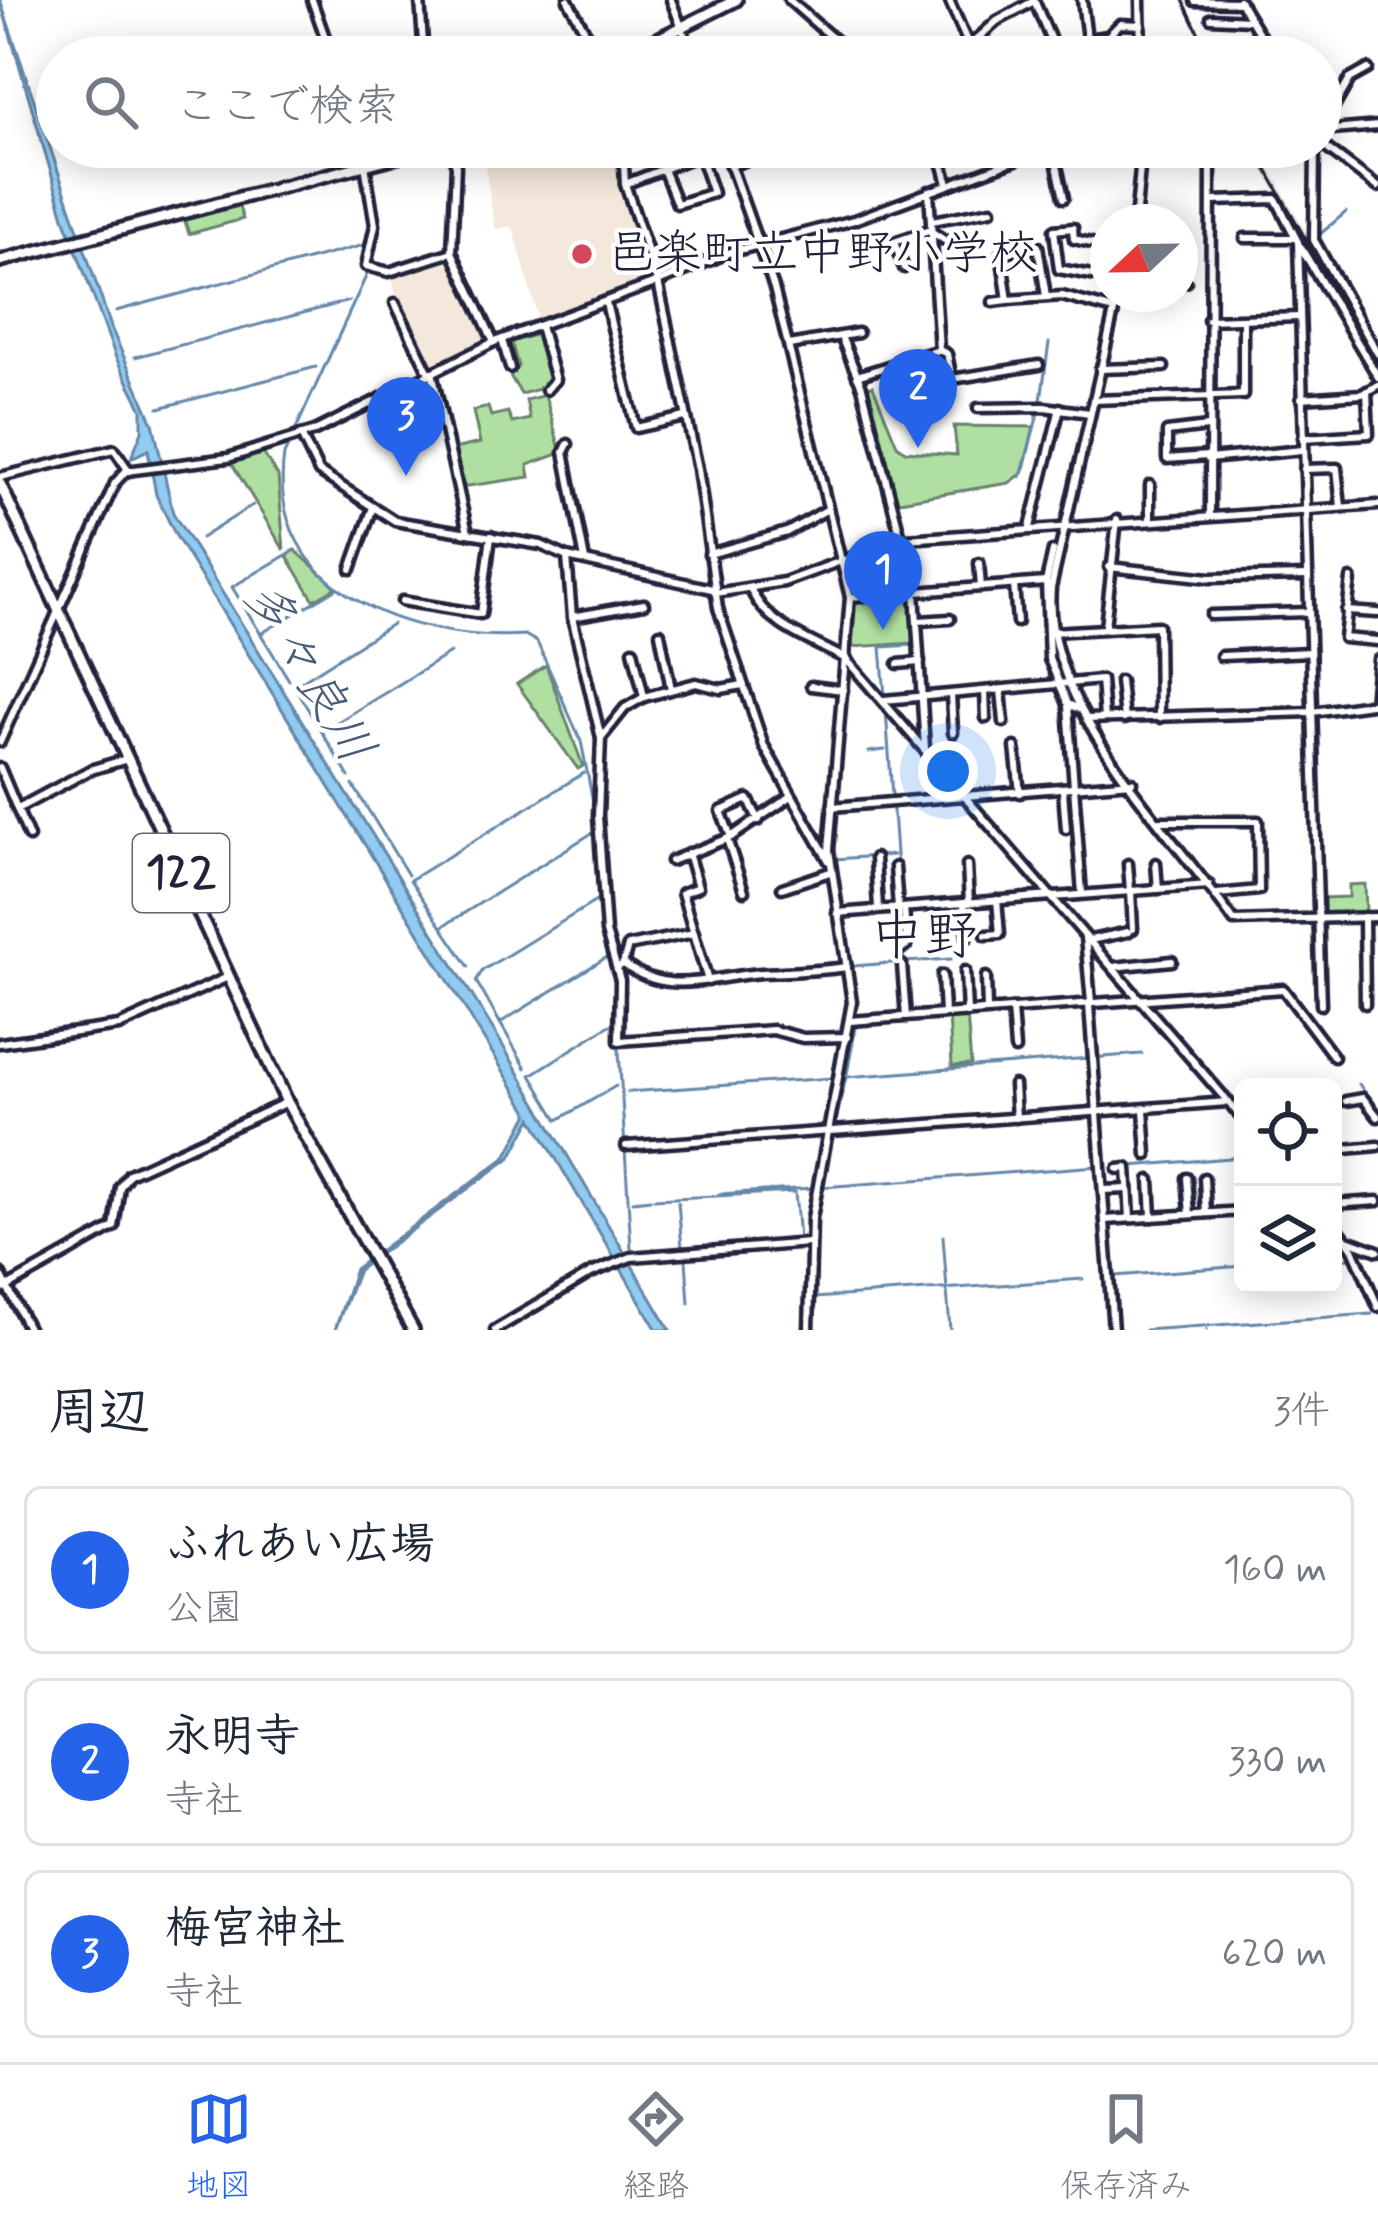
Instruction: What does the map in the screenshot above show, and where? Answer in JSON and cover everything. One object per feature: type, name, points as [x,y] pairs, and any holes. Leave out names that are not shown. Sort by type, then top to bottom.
[{"type":"main road","points":[[664,36],[736,0]]},
{"type":"main road","points":[[0,261],[357,168]]},
{"type":"main road","name":"122","points":[[0,480],[287,1102],[412,1330]]},
{"type":"street","points":[[312,0],[325,36]]},
{"type":"street","points":[[420,0],[423,36]]},
{"type":"street","points":[[568,0],[588,36]]},
{"type":"street","points":[[671,0],[685,36]]},
{"type":"street","points":[[789,0],[830,36]]},
{"type":"street","points":[[949,0],[965,36]]},
{"type":"street","points":[[1082,0],[1087,36]]},
{"type":"street","points":[[1140,0],[1141,36]]},
{"type":"street","points":[[980,36],[1034,1],[1049,36]]},
{"type":"street","points":[[1195,1],[1240,1],[1260,36]]},
{"type":"street","points":[[1211,18],[1251,20]]},
{"type":"street","points":[[1108,36],[1120,24],[1141,25]]},
{"type":"street","points":[[1342,93],[1350,79],[1368,69]]},
{"type":"street","points":[[1342,129],[1378,126]]},
{"type":"street","points":[[1342,162],[1378,187]]},
{"type":"street","points":[[369,168],[375,225],[366,266],[389,272],[452,251]]},
{"type":"street","points":[[457,168],[452,251],[510,368]]},
{"type":"street","points":[[624,168],[625,184],[658,282],[714,592],[764,746],[829,861]]},
{"type":"street","points":[[625,184],[663,169],[676,204],[713,193],[704,168]]},
{"type":"street","points":[[731,168],[789,345],[850,597],[829,861],[848,967],[850,1022],[809,1243],[809,1330]]},
{"type":"street","points":[[944,168],[948,184]]},
{"type":"street","points":[[0,742],[115,483],[129,471],[147,465],[228,458],[301,435],[498,341],[759,244],[854,220],[993,168]]},
{"type":"street","points":[[1057,168],[1064,198]]},
{"type":"street","points":[[1137,204],[1140,168]]},
{"type":"street","points":[[1210,515],[1212,168]]},
{"type":"street","points":[[1317,168],[1314,240],[1378,354]]},
{"type":"street","points":[[929,191],[939,350]]},
{"type":"street","points":[[1213,201],[1276,199],[1378,381],[1367,392],[1301,398]]},
{"type":"street","points":[[932,220],[991,210]]},
{"type":"street","points":[[1090,243],[1074,239],[1072,228],[1054,230],[1059,269],[1090,275]]},
{"type":"street","points":[[932,231],[955,247]]},
{"type":"street","points":[[904,268],[894,242],[932,231]]},
{"type":"street","points":[[1245,238],[1296,240]]},
{"type":"street","points":[[1296,240],[1321,1005]]},
{"type":"street","points":[[1008,300],[1001,253],[1038,246],[1046,296]]},
{"type":"street","points":[[993,302],[1046,296],[1090,305]]},
{"type":"street","points":[[395,303],[430,372],[468,532]]},
{"type":"street","points":[[606,303],[636,428],[685,417]]},
{"type":"street","points":[[1114,312],[1051,588],[1051,632],[1062,684],[1234,921],[1378,917]]},
{"type":"street","points":[[1208,320],[1299,317]]},
{"type":"street","points":[[1093,400],[1243,395],[1243,320]]},
{"type":"street","points":[[540,326],[555,380],[546,390]]},
{"type":"street","points":[[789,345],[858,333]]},
{"type":"street","points":[[842,339],[857,376],[915,592],[925,748]]},
{"type":"street","points":[[857,376],[939,350],[947,354],[952,379],[1039,364]]},
{"type":"street","points":[[1100,369],[1164,368]]},
{"type":"street","points":[[1303,439],[1369,434],[1367,392]]},
{"type":"street","points":[[978,408],[1060,408],[1090,413]]},
{"type":"street","points":[[1030,527],[1060,408]]},
{"type":"street","points":[[1208,427],[1167,432],[1167,460],[1303,450]]},
{"type":"street","points":[[301,435],[315,468],[372,509],[411,525],[541,545],[567,557],[714,592],[751,590],[901,540],[1117,520],[1378,505]]},
{"type":"street","points":[[568,444],[564,452],[586,560]]},
{"type":"street","points":[[0,480],[114,449],[129,471]]},
{"type":"street","points":[[1304,469],[1337,468],[1341,507]]},
{"type":"street","points":[[1150,485],[1150,518]]},
{"type":"street","points":[[709,554],[787,532],[831,508]]},
{"type":"street","points":[[351,569],[372,509]]},
{"type":"street","points":[[1105,627],[1117,520]]},
{"type":"street","points":[[402,601],[481,614],[491,536]]},
{"type":"street","points":[[1053,550],[1044,632],[1068,704],[1082,894]]},
{"type":"street","points":[[567,557],[572,617],[602,738],[602,893],[606,932],[620,965],[649,981],[709,983],[848,967]]},
{"type":"street","points":[[980,562],[981,587]]},
{"type":"street","points":[[1109,567],[1210,578],[1307,576]]},
{"type":"street","points":[[1351,579],[1344,638],[1378,641]]},
{"type":"street","points":[[850,597],[1046,582]]},
{"type":"street","points":[[1014,585],[1017,622]]},
{"type":"street","points":[[751,590],[759,608],[805,640],[845,659],[884,700],[1234,1109]]},
{"type":"street","points":[[572,617],[644,604]]},
{"type":"street","points":[[1346,611],[1378,613]]},
{"type":"street","points":[[1211,615],[1309,612]]},
{"type":"street","points":[[917,621],[950,619]]},
{"type":"street","points":[[1051,632],[1158,626],[1159,718]]},
{"type":"street","points":[[660,633],[671,689]]},
{"type":"street","points":[[633,650],[644,698]]},
{"type":"street","points":[[1221,656],[1310,652]]},
{"type":"street","points":[[898,664],[920,662]]},
{"type":"street","points":[[1086,719],[1312,712],[1376,704],[1377,666]]},
{"type":"street","points":[[884,700],[1101,680],[1104,718]]},
{"type":"street","points":[[1120,681],[1124,719]]},
{"type":"street","points":[[602,738],[625,708],[644,698],[696,683],[721,689],[743,685]]},
{"type":"street","points":[[811,686],[843,690]]},
{"type":"street","points":[[1001,690],[1004,722]]},
{"type":"street","points":[[985,691],[986,718]]},
{"type":"street","points":[[951,694],[953,733]]},
{"type":"street","points":[[1068,704],[1078,709]]},
{"type":"street","points":[[1015,747],[1019,794]]},
{"type":"street","points":[[16,809],[90,770],[127,759]]},
{"type":"street","points":[[0,768],[29,837]]},
{"type":"street","points":[[832,807],[1132,782]]},
{"type":"street","points":[[1063,790],[1066,829]]},
{"type":"street","points":[[671,860],[729,838],[790,797]]},
{"type":"street","points":[[744,891],[721,811],[748,799],[760,821]]},
{"type":"street","points":[[1160,820],[1258,820],[1259,890],[1215,894]]},
{"type":"street","points":[[688,853],[698,887],[682,893],[709,983]]},
{"type":"street","points":[[875,858],[878,910]]},
{"type":"street","points":[[1156,863],[1158,889]]},
{"type":"street","points":[[1088,937],[1130,931],[1128,864]]},
{"type":"street","points":[[967,865],[967,938]]},
{"type":"street","points":[[895,867],[907,945],[901,950]]},
{"type":"street","points":[[782,888],[830,872]]},
{"type":"street","points":[[837,914],[1209,885]]},
{"type":"street","points":[[986,935],[1000,934],[997,900]]},
{"type":"street","points":[[1364,917],[1365,1004]]},
{"type":"street","points":[[694,933],[628,946],[620,965],[619,1041],[773,1030],[803,1038],[847,1036]]},
{"type":"street","points":[[1088,937],[1113,1330]]},
{"type":"street","points":[[1113,968],[1172,961]]},
{"type":"street","points":[[902,965],[906,1017]]},
{"type":"street","points":[[965,971],[967,1013]]},
{"type":"street","points":[[943,975],[944,1015]]},
{"type":"street","points":[[0,1043],[119,1026],[228,976]]},
{"type":"street","points":[[986,977],[987,1011]]},
{"type":"street","points":[[850,1022],[1283,989],[1334,1057]]},
{"type":"street","points":[[1012,1009],[1015,1049]]},
{"type":"street","points":[[1013,1085],[1016,1118]]},
{"type":"street","points":[[1346,1101],[1363,1098],[1378,1117]]},
{"type":"street","points":[[3,1290],[113,1227],[121,1187],[129,1174],[287,1102]]},
{"type":"street","points":[[626,1146],[1228,1102]]},
{"type":"street","points":[[1144,1109],[1147,1155]]},
{"type":"street","points":[[1342,1149],[1378,1146]]},
{"type":"street","points":[[1118,1169],[1127,1168],[1130,1218]]},
{"type":"street","points":[[1187,1178],[1190,1214]]},
{"type":"street","points":[[1204,1178],[1206,1213]]},
{"type":"street","points":[[1150,1180],[1153,1217]]},
{"type":"street","points":[[1103,1190],[1128,1189]]},
{"type":"street","points":[[1342,1204],[1378,1202]]},
{"type":"street","points":[[1105,1220],[1234,1211]]},
{"type":"street","points":[[1342,1233],[1378,1306]]},
{"type":"street","points":[[1348,1240],[1378,1251]]},
{"type":"street","points":[[496,1330],[610,1264],[629,1258],[809,1243]]},
{"type":"street","points":[[0,1273],[3,1290],[29,1330]]},
{"type":"shaded area","name":"邑楽町立中野小学校","points":[[485,168],[620,168],[622,192],[650,282],[539,321],[514,231],[511,226],[495,229]]},
{"type":"shaded area","points":[[1263,168],[1270,168],[1378,359],[1378,374]]},
{"type":"shaded area","points":[[448,256],[489,341],[429,369],[397,303],[392,274]]},
{"type":"green space","points":[[238,204],[243,219],[189,234],[184,218]]},
{"type":"green space","points":[[537,334],[551,377],[543,388],[521,394],[509,374],[518,366],[511,342]]},
{"type":"green space","points":[[873,386],[897,445],[905,451],[957,455],[954,426],[1034,427],[1023,473],[1009,483],[893,502],[865,387]]},
{"type":"green space","points":[[545,395],[561,453],[528,465],[530,477],[461,487],[454,449],[480,443],[473,411],[488,407],[491,416],[508,412],[512,423],[530,419],[526,400]]},
{"type":"green space","points":[[261,450],[278,476],[284,550],[231,462]]},
{"type":"green space","points":[[295,550],[336,587],[314,600],[287,556]]},
{"type":"green space","points":[[909,594],[914,643],[852,647],[854,599]]},
{"type":"green space","points":[[546,665],[583,766],[578,769],[517,684]]},
{"type":"green space","points":[[1365,884],[1366,914],[1321,915],[1320,898],[1349,897],[1349,885]]},
{"type":"green space","points":[[967,1015],[971,1065],[952,1066],[949,1016]]},
{"type":"water","points":[[0,0],[36,106],[36,122]]},
{"type":"water","points":[[50,168],[57,168],[112,330],[153,423],[173,513],[496,1034],[670,1330],[657,1330],[532,1118],[511,1157],[358,1270],[335,1330],[355,1269],[506,1157],[529,1113],[176,536],[156,495],[148,450],[131,458],[142,431],[142,409],[116,358]]},
{"type":"waterway","points":[[1318,236],[1346,212]]},
{"type":"waterway","points":[[116,311],[368,244]]},
{"type":"waterway","points":[[368,272],[284,455],[284,502],[297,542],[322,574],[355,599],[394,617],[437,629],[525,635],[537,642],[581,741],[595,812]]},
{"type":"waterway","points":[[135,357],[349,301]]},
{"type":"waterway","points":[[1041,400],[1049,343]]},
{"type":"waterway","points":[[159,408],[316,367]]},
{"type":"waterway","points":[[1021,477],[1039,410]]},
{"type":"waterway","points":[[226,461],[245,456]]},
{"type":"waterway","points":[[196,465],[216,463]]},
{"type":"waterway","points":[[201,538],[253,505]]},
{"type":"waterway","name":"多々良川","points":[[289,680],[232,587],[293,551]]},
{"type":"waterway","points":[[885,696],[881,647],[915,645],[909,580]]},
{"type":"waterway","name":"多々良川","points":[[262,633],[336,589]]},
{"type":"waterway","name":"多々良川","points":[[349,777],[294,686],[392,624]]},
{"type":"waterway","name":"多々良川","points":[[323,731],[450,653]]},
{"type":"waterway","points":[[886,710],[897,868]]},
{"type":"waterway","points":[[869,752],[885,750]]},
{"type":"waterway","points":[[469,967],[410,880],[584,773]]},
{"type":"waterway","name":"多々良川","points":[[353,785],[408,875]]},
{"type":"waterway","points":[[442,927],[592,833]]},
{"type":"waterway","points":[[596,833],[602,913]]},
{"type":"waterway","points":[[835,859],[893,855]]},
{"type":"waterway","points":[[526,1068],[476,981],[483,970],[596,901]]},
{"type":"waterway","points":[[853,966],[904,962],[900,907]]},
{"type":"waterway","points":[[500,1023],[607,957]]},
{"type":"waterway","points":[[905,962],[951,959]]},
{"type":"waterway","points":[[617,1017],[631,1248]]},
{"type":"waterway","points":[[610,1025],[531,1075],[558,1120],[616,1086]]},
{"type":"waterway","points":[[847,1074],[856,1025]]},
{"type":"waterway","points":[[627,1092],[833,1078],[840,1040]]},
{"type":"waterway","points":[[835,1126],[846,1077],[1142,1054]]},
{"type":"waterway","points":[[1359,1084],[1378,1111]]},
{"type":"waterway","points":[[1130,1166],[1234,1158]]},
{"type":"waterway","points":[[823,1187],[1098,1166]]},
{"type":"waterway","points":[[719,1194],[812,1188]]},
{"type":"waterway","points":[[653,1199],[795,1192],[799,1239],[803,1239]]},
{"type":"waterway","points":[[633,1201],[650,1199]]},
{"type":"waterway","points":[[678,1202],[682,1248]]},
{"type":"waterway","points":[[943,1236],[950,1330]]},
{"type":"waterway","points":[[813,1294],[815,1247]]},
{"type":"waterway","points":[[636,1251],[679,1248]]},
{"type":"waterway","points":[[1342,1258],[1351,1258]]},
{"type":"waterway","points":[[686,1260],[689,1303]]},
{"type":"waterway","points":[[1115,1276],[1234,1267]]},
{"type":"waterway","points":[[814,1298],[1083,1279]]},
{"type":"waterway","points":[[1145,1330],[1372,1314]]},
{"type":"railway","points":[[1183,0],[1200,36]]},
{"type":"railway","points":[[1266,168],[1378,368]]},
{"type":"place","name":"邑楽町立中野小学校","points":[[582,254]]},
{"type":"place","name":"永明寺","points":[[918,448]]},
{"type":"place","name":"梅宮神社","points":[[406,476]]},
{"type":"place","name":"ふれあい広場","points":[[883,630]]},
{"type":"district","name":"中野","points":[[924,938]]}]
